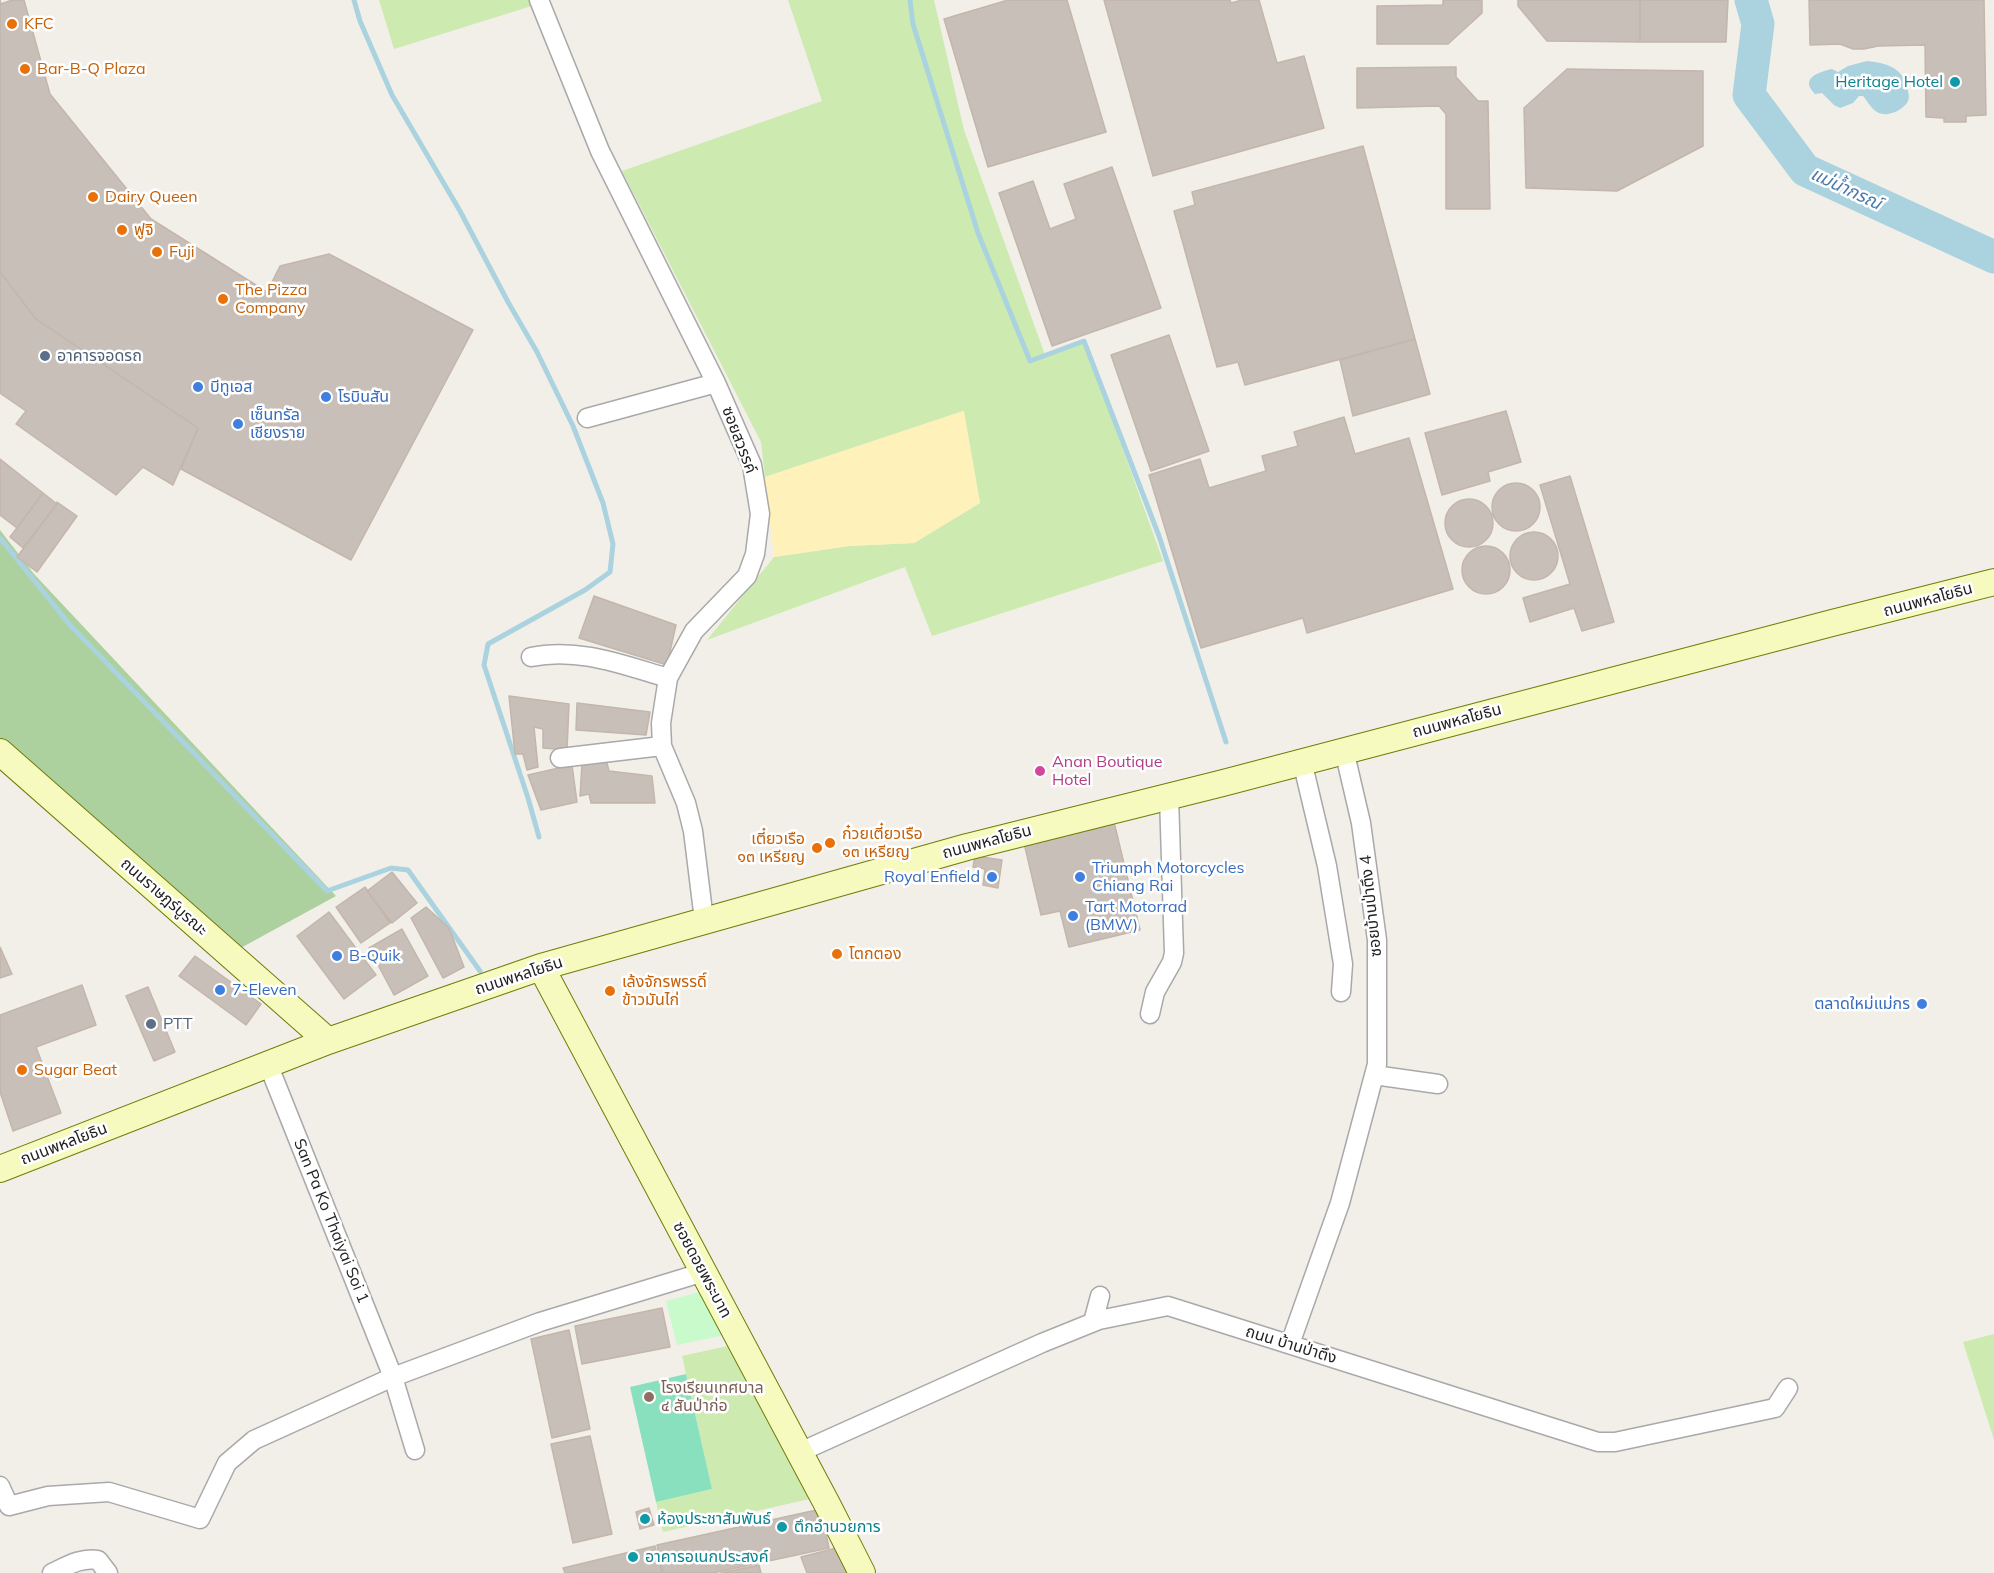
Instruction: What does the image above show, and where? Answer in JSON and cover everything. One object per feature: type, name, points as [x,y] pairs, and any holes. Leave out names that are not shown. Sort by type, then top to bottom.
[{"type":"main road","name":"ถนนพหลโยธิน","points":[[0,1169],[328,1041],[541,967],[967,847],[1994,582]]},
{"type":"main road","name":"ถนนราษฎร์บูรณะ","points":[[0,752],[328,1041]]},
{"type":"main road","name":"ซอยดอยพระบาท","points":[[541,967],[800,1452],[862,1573]]},
{"type":"street","name":"ซอยสวรรค์","points":[[539,0],[600,151],[716,383],[752,465],[760,514],[755,554],[747,576],[694,631],[668,678],[661,723],[662,746],[686,803],[693,831],[704,920]]},
{"type":"street","points":[[587,418],[716,383]]},
{"type":"street","points":[[531,657],[548,654],[578,654],[668,678]]},
{"type":"street","points":[[560,758],[662,746]]},
{"type":"street","name":"ซอยบ้านป่าตึง 4","points":[[1290,1344],[1340,1203],[1376,1069],[1377,940],[1361,823],[1344,750]]},
{"type":"street","points":[[1302,761],[1327,866],[1343,964],[1341,992]]},
{"type":"street","points":[[1150,1014],[1155,992],[1172,962],[1174,953],[1168,796]]},
{"type":"street","name":"San Pa Ko Thaiyai Soi 1","points":[[268,1064],[393,1377],[415,1450]]},
{"type":"street","points":[[1376,1069],[1438,1084]]},
{"type":"street","points":[[0,1486],[9,1506],[48,1496],[109,1492],[200,1519],[227,1463],[254,1440],[393,1377],[540,1322],[704,1272]]},
{"type":"street","points":[[1093,1322],[1100,1296]]},
{"type":"street","name":"ถนน บ้านป่าตึง","points":[[800,1452],[1093,1322],[1168,1306],[1598,1442],[1615,1442],[1775,1408],[1788,1388]]},
{"type":"street","points":[[52,1573],[83,1559],[98,1560],[108,1573]]},
{"type":"green space","points":[[379,0],[533,0],[535,5],[394,49]]},
{"type":"green space","points":[[788,0],[934,0],[964,130],[1045,355],[1084,341],[1163,561],[932,636],[905,567],[707,640],[774,557],[849,546],[914,543],[980,503],[963,411],[765,477],[761,442],[622,171],[822,101]]},
{"type":"green space","points":[[0,530],[34,574],[336,896],[237,950],[0,741]]},
{"type":"green space","points":[[704,1291],[725,1335],[677,1345],[666,1301]]},
{"type":"green space","points":[[1994,1334],[1994,1440],[1963,1342]]},
{"type":"green space","points":[[741,1343],[823,1496],[663,1532],[656,1502],[712,1489],[682,1356]]},
{"type":"green space","points":[[686,1374],[712,1489],[656,1502],[630,1387]]},
{"type":"sand","points":[[964,411],[980,503],[914,543],[849,546],[774,557],[765,477]]},
{"type":"water","points":[[1867,61],[1892,67],[1905,80],[1908,101],[1899,110],[1879,113],[1863,96],[1859,96],[1853,103],[1840,108],[1822,93],[1815,94],[1809,84],[1813,77],[1822,72],[1832,69],[1838,72],[1848,66]]},
{"type":"building","points":[[0,0],[1,4],[12,0],[24,0],[50,94],[151,219],[267,292],[280,266],[329,254],[473,330],[351,560],[181,469],[198,428],[36,319],[0,272]]},
{"type":"building","points":[[1008,0],[1067,0],[1106,132],[988,167],[944,19]]},
{"type":"building","points":[[1104,0],[1230,0],[1231,3],[1242,0],[1259,0],[1277,63],[1304,56],[1324,128],[1153,176]]},
{"type":"building","points":[[1443,0],[1482,0],[1482,13],[1448,44],[1377,44],[1377,6],[1443,5]]},
{"type":"building","points":[[1518,0],[1640,0],[1640,42],[1547,41],[1518,6]]},
{"type":"building","points":[[1640,0],[1728,0],[1726,42],[1640,42]]},
{"type":"building","name":"Heritage Hotel","points":[[1809,0],[1984,0],[1986,115],[1966,116],[1966,122],[1944,122],[1944,118],[1926,117],[1925,45],[1853,49],[1840,44],[1810,45]]},
{"type":"building","points":[[1456,67],[1456,77],[1478,101],[1488,101],[1490,209],[1446,209],[1446,114],[1439,106],[1357,108],[1357,68]]},
{"type":"building","points":[[1567,69],[1703,71],[1703,146],[1617,191],[1526,188],[1524,108]]},
{"type":"building","points":[[1363,146],[1415,339],[1245,385],[1238,362],[1217,367],[1174,211],[1195,205],[1192,192]]},
{"type":"building","points":[[1112,167],[1161,308],[1052,346],[999,193],[1033,181],[1050,229],[1076,219],[1064,184]]},
{"type":"building","name":"อาคารจอดรถ","points":[[0,272],[36,319],[198,428],[173,485],[143,467],[116,495],[16,424],[26,411],[0,393]]},
{"type":"building","points":[[1169,335],[1209,451],[1151,471],[1111,355]]},
{"type":"building","points":[[1415,339],[1430,394],[1353,416],[1340,360]]},
{"type":"building","points":[[1506,411],[1521,462],[1488,472],[1490,481],[1442,495],[1425,433]]},
{"type":"building","points":[[1344,417],[1355,454],[1409,438],[1453,589],[1307,633],[1303,618],[1201,648],[1149,475],[1200,459],[1209,488],[1266,471],[1262,456],[1298,446],[1294,432]]},
{"type":"building","points":[[0,459],[43,493],[17,528],[0,515]]},
{"type":"building","points":[[1570,476],[1614,622],[1582,631],[1574,608],[1530,622],[1523,598],[1570,584],[1540,485]]},
{"type":"building","points":[[1511,483],[1521,483],[1533,490],[1540,502],[1540,512],[1533,524],[1521,531],[1511,531],[1496,520],[1492,512],[1492,502],[1503,487]]},
{"type":"building","points":[[43,493],[57,504],[23,548],[10,537]]},
{"type":"building","points":[[1464,499],[1474,499],[1486,506],[1493,518],[1493,528],[1486,540],[1474,547],[1464,547],[1449,536],[1445,528],[1445,518],[1456,503]]},
{"type":"building","points":[[57,502],[77,516],[37,572],[17,557]]},
{"type":"building","points":[[1529,532],[1539,532],[1551,539],[1558,551],[1558,561],[1551,573],[1539,580],[1529,580],[1514,569],[1510,561],[1510,551],[1521,536]]},
{"type":"building","points":[[1481,546],[1491,546],[1503,553],[1510,565],[1510,575],[1503,587],[1491,594],[1481,594],[1466,583],[1462,575],[1462,565],[1473,550]]},
{"type":"building","points":[[594,596],[676,625],[667,665],[579,638]]},
{"type":"building","points":[[509,696],[569,704],[567,750],[543,748],[543,729],[534,727],[538,767],[527,770],[523,754],[515,754]]},
{"type":"building","points":[[577,703],[650,712],[646,735],[576,730]]},
{"type":"building","points":[[606,759],[609,771],[652,776],[655,803],[591,803],[589,794],[580,796],[582,763]]},
{"type":"building","points":[[572,765],[577,802],[541,810],[528,775]]},
{"type":"building","name":"Triumph Motorcycles Chiang Rai","points":[[1114,822],[1140,930],[1069,947],[1060,911],[1041,915],[1024,843]]},
{"type":"building","name":"Royal Enfield","points":[[975,856],[1002,860],[998,888],[983,885],[985,869],[973,867]]},
{"type":"building","points":[[392,872],[417,903],[392,923],[367,891]]},
{"type":"building","points":[[365,887],[390,923],[361,943],[336,907]]},
{"type":"building","points":[[426,907],[449,928],[464,967],[443,978],[411,918]]},
{"type":"building","name":"B-Quik","points":[[329,912],[376,975],[344,999],[297,936]]},
{"type":"building","points":[[402,929],[428,976],[394,995],[369,948]]},
{"type":"building","points":[[0,947],[12,974],[0,978]]},
{"type":"building","name":"7-Eleven","points":[[195,956],[261,1004],[246,1025],[179,976]]},
{"type":"building","name":"Sugar Beat","points":[[82,985],[96,1025],[36,1047],[61,1113],[13,1131],[0,1092],[0,1015]]},
{"type":"building","name":"PTT","points":[[148,987],[175,1052],[154,1061],[126,996]]},
{"type":"building","points":[[662,1308],[670,1347],[582,1364],[575,1326]]},
{"type":"building","points":[[569,1330],[590,1429],[552,1438],[531,1339]]},
{"type":"building","points":[[590,1436],[612,1534],[573,1543],[551,1444]]},
{"type":"building","name":"ห้องประชาสัมพันธ์","points":[[649,1508],[654,1525],[640,1529],[636,1512]]},
{"type":"building","name":"ตึกอำนวยการ","points":[[821,1509],[829,1548],[713,1573],[663,1573],[657,1545]]},
{"type":"building","name":"อาคารอเนกประสงค์","points":[[655,1546],[662,1573],[565,1573],[563,1568]]},
{"type":"building","points":[[844,1546],[848,1573],[807,1573],[801,1557]]},
{"type":"building","points":[[759,1565],[761,1573],[721,1573]]},
{"type":"waterway","points":[[354,0],[360,21],[392,95],[460,211],[537,352],[573,426],[603,503],[613,544],[610,572],[585,590],[488,644],[484,665],[539,837]]},
{"type":"waterway","points":[[910,0],[913,24],[978,233],[1030,361],[1084,341],[1159,536],[1226,742]]},
{"type":"waterway","name":"แม่น้ำกรณ์","points":[[1751,0],[1758,24],[1749,95],[1805,170],[1994,257]]},
{"type":"waterway","points":[[0,538],[70,625],[327,891],[391,868],[408,870],[480,971]]},
{"type":"place","name":"KFC","points":[[12,24]]},
{"type":"place","name":"Bar-B-Q Plaza","points":[[25,69]]},
{"type":"place","name":"Heritage Hotel","points":[[1955,82]]},
{"type":"place","name":"Dairy Queen","points":[[93,197]]},
{"type":"place","name":"ฟูจิ","points":[[122,230]]},
{"type":"place","name":"Fuji","points":[[157,252]]},
{"type":"place","name":"The Pizza Company","points":[[223,299]]},
{"type":"place","name":"อาคารจอดรถ","points":[[45,356]]},
{"type":"place","name":"บีทูเอส","points":[[198,387]]},
{"type":"place","name":"โรบินสัน","points":[[326,397]]},
{"type":"place","name":"เซ็นทรัล เชียงราย","points":[[238,424]]},
{"type":"place","name":"Anan Boutique Hotel","points":[[1040,771]]},
{"type":"place","name":"ก๋วยเตี๋ยวเรือ ๑๓ เหรียญ","points":[[830,843]]},
{"type":"place","name":"เตี๋ยวเรือ ๑๓ เหรียญ","points":[[817,848]]},
{"type":"place","name":"Royal Enfield","points":[[992,877]]},
{"type":"place","name":"Triumph Motorcycles Chiang Rai","points":[[1080,877]]},
{"type":"place","name":"Tart Motorrad (BMW)","points":[[1073,916]]},
{"type":"place","name":"โตกตอง","points":[[837,954]]},
{"type":"place","name":"B-Quik","points":[[337,956]]},
{"type":"place","name":"7-Eleven","points":[[220,990]]},
{"type":"place","name":"เล้งจักรพรรดิ์ ข้าวมันไก่","points":[[610,991]]},
{"type":"place","name":"ตลาดใหม่แม่กร","points":[[1922,1004]]},
{"type":"place","name":"PTT","points":[[151,1024]]},
{"type":"place","name":"Sugar Beat","points":[[22,1070]]},
{"type":"place","name":"โรงเรียนเทศบาล ๔ สันป่าก่อ","points":[[649,1397]]},
{"type":"place","name":"ห้องประชาสัมพันธ์","points":[[645,1519]]},
{"type":"place","name":"ตึกอำนวยการ","points":[[782,1527]]},
{"type":"place","name":"อาคารอเนกประสงค์","points":[[633,1557]]}]
